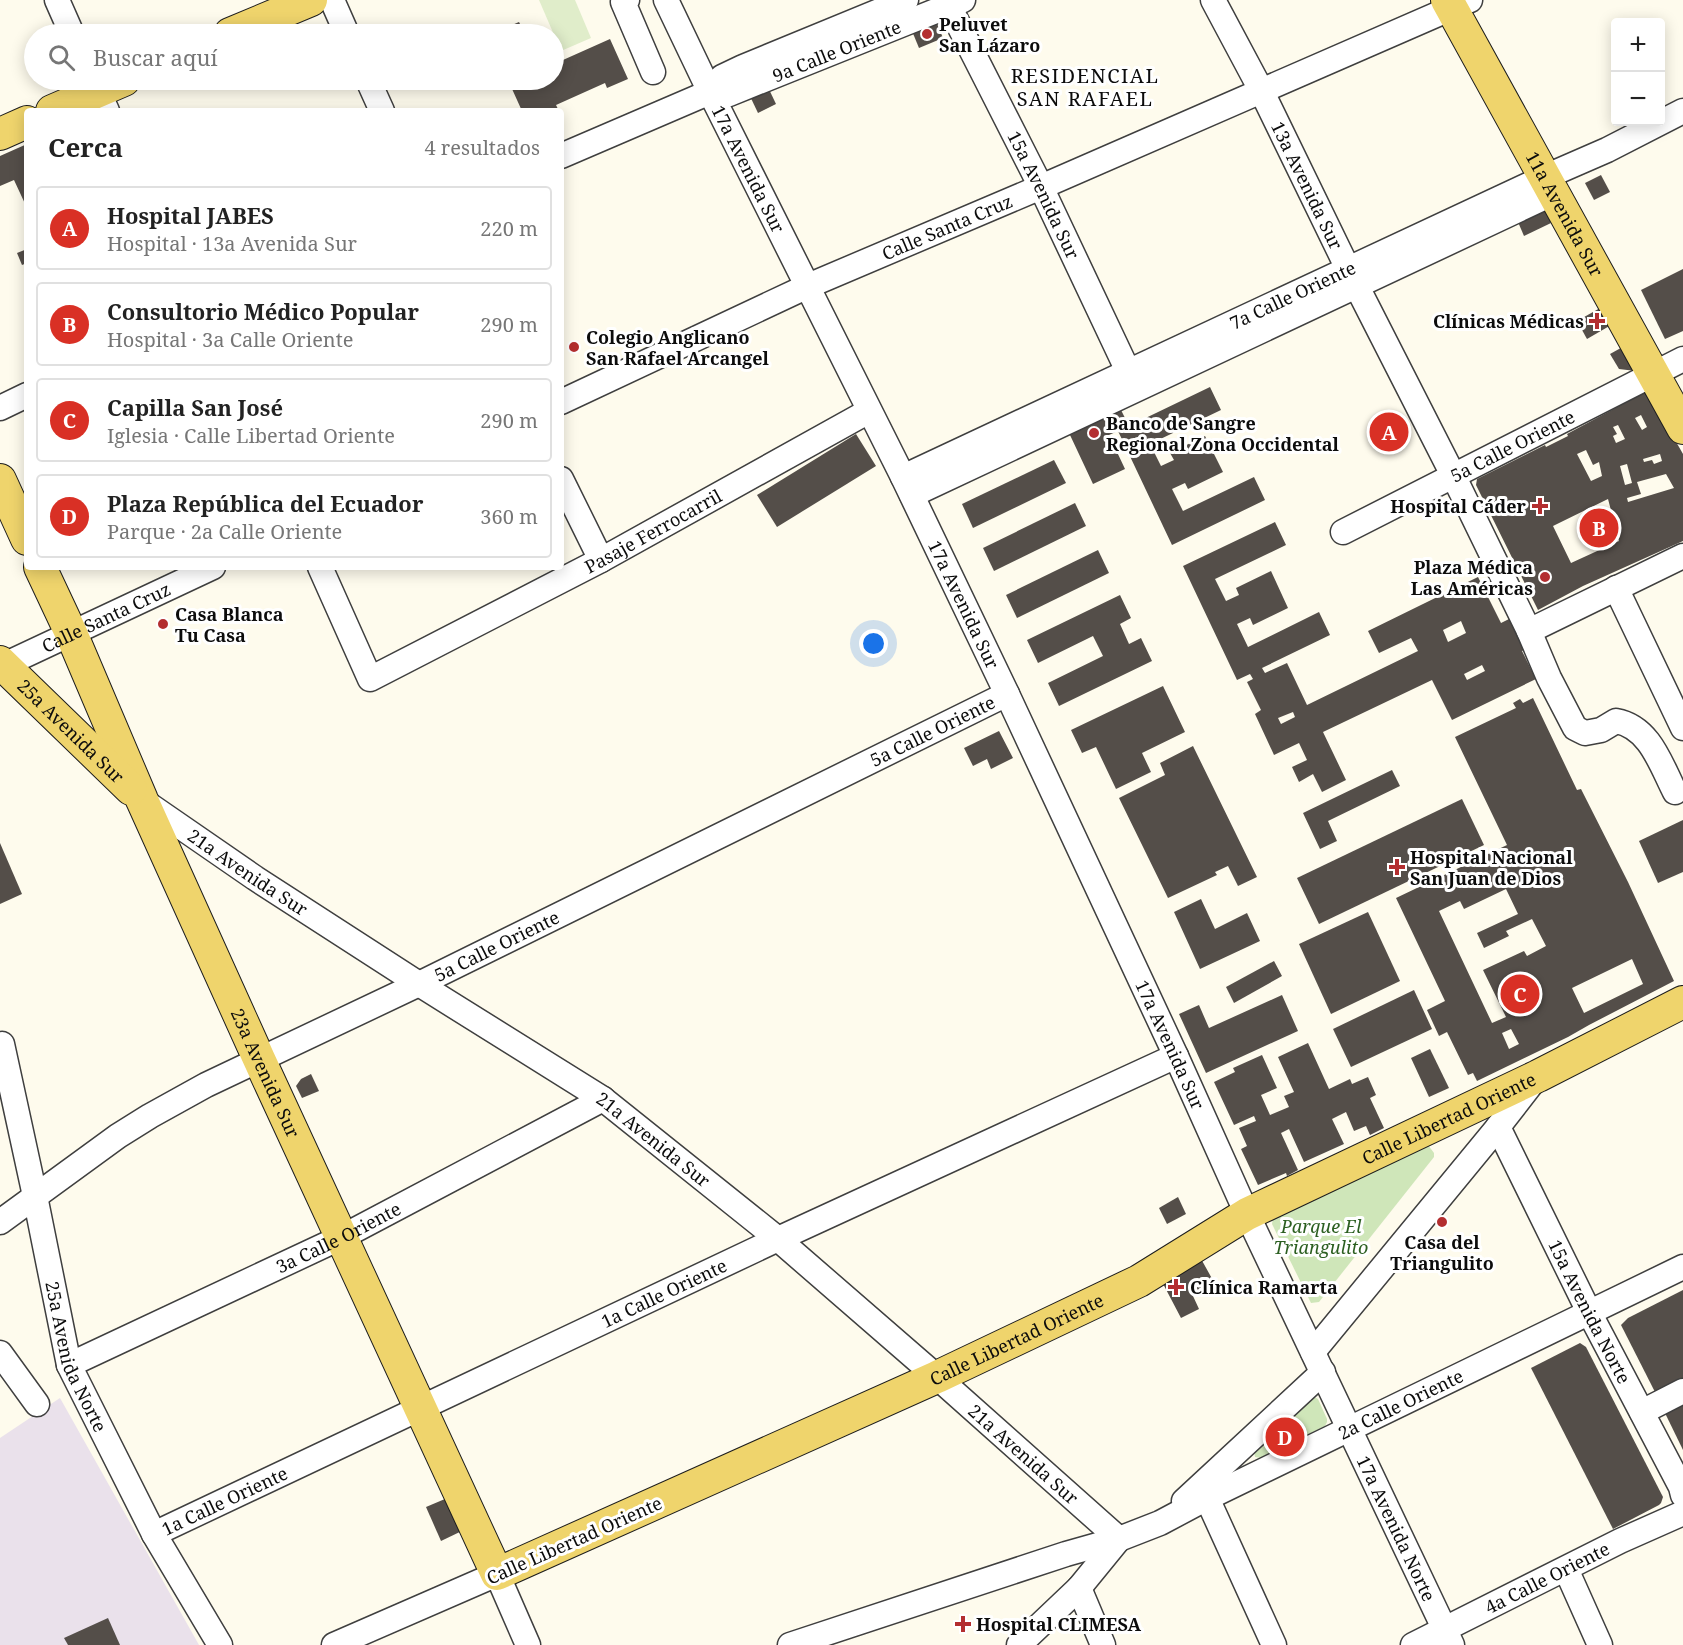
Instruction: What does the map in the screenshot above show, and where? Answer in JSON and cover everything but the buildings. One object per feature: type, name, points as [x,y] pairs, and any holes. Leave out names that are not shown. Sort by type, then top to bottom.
[{"type":"main road","points":[[255,24],[311,0]]},
{"type":"main road","name":"11a Avenida Sur","points":[[1456,2],[1550,185],[1683,428]]},
{"type":"main road","points":[[60,108],[106,90]]},
{"type":"main road","points":[[0,134],[24,123]]},
{"type":"main road","points":[[0,480],[24,532]]},
{"type":"main road","name":"23a Avenida Sur","points":[[41,570],[259,1059],[497,1574]]},
{"type":"main road","name":"25a Avenida Sur","points":[[1,665],[142,800]]},
{"type":"main road","name":"Calle Libertad Oriente","points":[[497,1574],[937,1377],[1139,1281],[1247,1214],[1538,1076],[1683,1002]]},
{"type":"street","points":[[57,0],[68,24]]},
{"type":"street","points":[[332,0],[343,24]]},
{"type":"street","points":[[627,0],[623,2],[653,72]]},
{"type":"street","name":"17a Avenida Sur","points":[[666,0],[907,486],[1007,694],[1247,1214]]},
{"type":"street","name":"9a Calle Oriente","points":[[564,155],[710,92],[722,77],[743,67],[906,0]]},
{"type":"street","name":"13a Avenida Sur","points":[[1213,0],[1261,90],[1352,278],[1454,477],[1575,728],[1585,733],[1601,730],[1617,721],[1635,728],[1647,738],[1675,792]]},
{"type":"street","name":"9a Calle Oriente","points":[[710,92],[729,94],[953,2]]},
{"type":"street","name":"15a Avenida Sur","points":[[953,2],[1133,380]]},
{"type":"street","name":"Calle Santa Cruz","points":[[564,401],[808,286],[1041,187],[1456,2]]},
{"type":"street","points":[[373,90],[381,108]]},
{"type":"street","name":"7a Calle Oriente","points":[[907,486],[1550,185],[1607,150],[1683,111]]},
{"type":"street","name":"5a Calle Oriente","points":[[1343,532],[1683,360]]},
{"type":"street","points":[[0,408],[24,396]]},
{"type":"street","name":"Pasaje Ferrocarril","points":[[321,570],[370,679],[601,560],[869,411]]},
{"type":"street","points":[[564,485],[601,560]]},
{"type":"street","points":[[1529,631],[1683,556]]},
{"type":"street","name":"Calle Santa Cruz","points":[[1,665],[207,570]]},
{"type":"street","points":[[1616,588],[1683,728]]},
{"type":"street","name":"5a Calle Oriente","points":[[0,1222],[118,1136],[207,1084],[419,984],[1007,694]]},
{"type":"street","name":"21a Avenida Sur","points":[[142,800],[255,878],[603,1099],[778,1239],[1119,1539]]},
{"type":"street","name":"25a Avenida Norte","points":[[2,1044],[69,1365],[154,1534],[220,1645]]},
{"type":"street","name":"1a Calle Oriente","points":[[154,1534],[778,1239],[1176,1056]]},
{"type":"street","points":[[1160,1523],[1318,1362],[1538,1076]]},
{"type":"street","name":"3a Calle Oriente","points":[[69,1365],[342,1237],[603,1099]]},
{"type":"street","name":"15a Avenida Norte","points":[[1498,1127],[1589,1312],[1681,1487],[1683,1495]]},
{"type":"street","name":"17a Avenida Norte","points":[[1247,1214],[1449,1637]]},
{"type":"street","name":"2a Calle Oriente","points":[[790,1645],[1066,1554],[1119,1539],[1160,1523],[1683,1267]]},
{"type":"street","points":[[0,1353],[37,1404]]},
{"type":"street","points":[[1642,1412],[1683,1391]]},
{"type":"street","points":[[1207,1498],[1274,1645]]},
{"type":"street","name":"4a Calle Oriente","points":[[1413,1645],[1449,1637],[1566,1569],[1620,1541],[1683,1513]]},
{"type":"street","points":[[1019,1645],[1079,1588],[1119,1539]]},
{"type":"street","points":[[1566,1569],[1600,1645]]},
{"type":"street","points":[[497,1574],[528,1645]]},
{"type":"street","name":"Calle Libertad Oriente","points":[[334,1645],[497,1574]]},
{"type":"street","points":[[1079,1588],[1103,1645]]},
{"type":"shaded area","points":[[60,1398],[199,1645],[0,1645],[0,1438]]},
{"type":"green space","points":[[539,0],[575,0],[591,38],[564,50],[564,24],[549,24]]},
{"type":"green space","name":"Parque El Triangulito","points":[[1428,1145],[1434,1157],[1319,1302],[1311,1303],[1272,1224],[1273,1218]]},
{"type":"green space","points":[[1313,1396],[1318,1399],[1327,1419],[1325,1426],[1261,1458],[1255,1457],[1254,1451]]},
{"type":"place","name":"Peluvet San Lázaro","points":[[927,34]]},
{"type":"place","name":"Clínicas Médicas","points":[[1597,321]]},
{"type":"place","name":"Colegio Anglicano San Rafael Arcangel","points":[[574,347]]},
{"type":"place","name":"Hospital JABES","points":[[1389,432]]},
{"type":"place","name":"Banco de Sangre Regional Zona Occidental","points":[[1094,433]]},
{"type":"place","name":"Hospital Cáder","points":[[1540,506]]},
{"type":"place","name":"Consultorio Médico Popular","points":[[1599,528]]},
{"type":"place","name":"Plaza Médica Las Américas","points":[[1545,577]]},
{"type":"place","name":"Casa Blanca Tu Casa","points":[[163,624]]},
{"type":"place","name":"Hospital Nacional San Juan de Dios","points":[[1397,867]]},
{"type":"place","name":"Capilla San José","points":[[1520,994]]},
{"type":"place","name":"Casa del Triangulito","points":[[1442,1222]]},
{"type":"place","name":"Clínica Ramarta","points":[[1176,1287]]},
{"type":"place","name":"Plaza República del Ecuador","points":[[1285,1437]]},
{"type":"place","name":"Hospital CLIMESA","points":[[963,1624]]},
{"type":"district","name":"RESIDENCIAL SAN RAFAEL","points":[[1085,86]]}]
